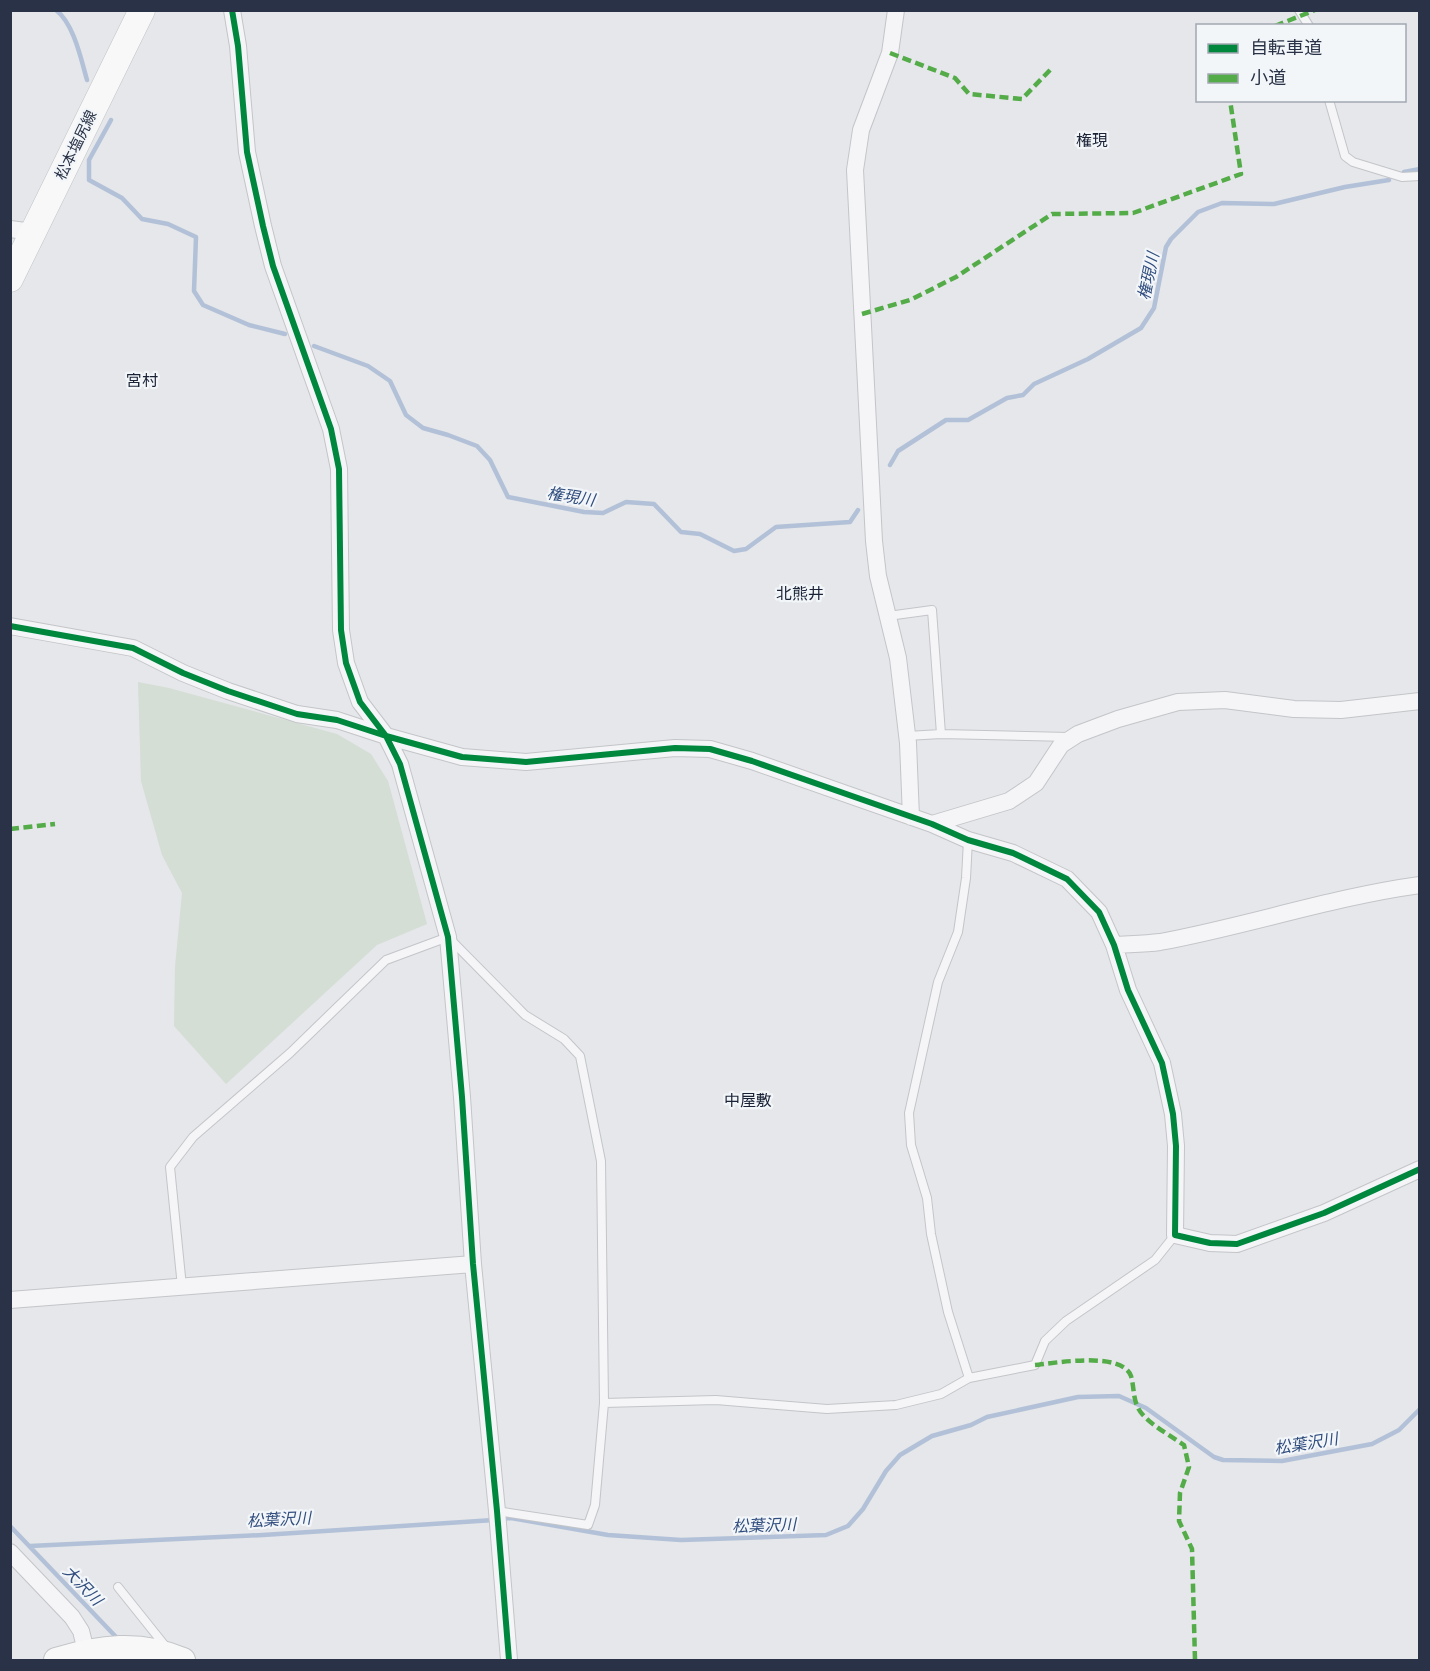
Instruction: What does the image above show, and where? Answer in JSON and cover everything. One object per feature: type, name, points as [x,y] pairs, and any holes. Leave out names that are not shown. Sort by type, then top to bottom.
[{"type":"main road","name":"松本塩尻線","points":[[10,279],[22,230],[142,10]]},
{"type":"street","points":[[232,10],[238,46],[247,152],[263,226],[273,266],[331,429],[339,469],[340,630],[346,663],[360,702],[386,736],[400,764],[448,937],[473,1264],[509,1660]]},
{"type":"street","points":[[896,10],[890,53],[861,130],[855,170],[874,541],[878,576],[898,658],[907,736],[910,817]]},
{"type":"street","points":[[10,626],[133,648],[228,692],[297,714],[337,720],[462,757],[526,762],[675,748],[710,749],[752,761],[932,824],[968,840],[1012,854],[1066,879],[1099,912],[1114,945],[1128,990],[1162,1063],[1173,1114],[1176,1146],[1175,1235],[1210,1243],[1237,1244],[1324,1213],[1419,1169]]},
{"type":"street","points":[[932,824],[1009,801],[1036,783],[1061,745],[1073,738],[1118,719],[1178,702],[1225,700],[1294,709],[1341,710],[1419,700]]},
{"type":"street","points":[[1114,945],[1158,942],[1376,891],[1419,885]]},
{"type":"street","points":[[10,1300],[473,1264]]},
{"type":"street","points":[[10,1552],[72,1617],[81,1631],[105,1652]]},
{"type":"street","points":[[56,1660],[105,1652],[170,1655]]},
{"type":"lane","points":[[1299,10],[1308,24]]},
{"type":"lane","points":[[1330,102],[1345,156],[1353,162],[1402,177],[1419,176]]},
{"type":"lane","points":[[888,616],[932,610],[941,734]]},
{"type":"lane","points":[[907,736],[941,734],[1073,738]]},
{"type":"lane","points":[[968,840],[966,878],[958,932],[938,982],[909,1113],[911,1145],[927,1198],[931,1234],[948,1312],[969,1378]]},
{"type":"lane","points":[[182,1287],[170,1167],[193,1137],[290,1053],[386,960],[448,937],[525,1015],[564,1040],[580,1056],[601,1161],[604,1403],[595,1505],[588,1525],[497,1511]]},
{"type":"lane","points":[[604,1403],[716,1400],[827,1409],[896,1405],[942,1394],[969,1378],[1035,1365],[1045,1341],[1066,1321],[1155,1260],[1175,1235]]},
{"type":"lane","points":[[118,1587],[170,1655]]},
{"type":"shaded area","points":[[138,682],[169,688],[337,734],[371,754],[388,781],[427,924],[377,945],[226,1084],[174,1026],[175,967],[182,893],[162,855],[141,781]]},
{"type":"waterway","name":"権現川","points":[[56,10],[68,24],[72,33],[87,80]]},
{"type":"waterway","name":"権現川","points":[[111,120],[89,160],[89,180],[122,198],[142,219],[168,224],[196,237],[194,291],[203,305],[249,325],[285,334]]},
{"type":"waterway","name":"権現川","points":[[1404,172],[1420,169]]},
{"type":"waterway","name":"権現川","points":[[890,465],[898,451],[946,420],[968,420],[1007,398],[1023,395],[1034,384],[1088,359],[1141,328],[1154,308],[1166,247],[1198,212],[1222,203],[1274,204],[1345,187],[1389,180]]},
{"type":"waterway","name":"権現川","points":[[314,346],[368,366],[390,381],[406,415],[423,428],[477,446],[490,460],[508,497],[584,512],[603,513],[626,502],[654,504],[681,532],[700,534],[734,551],[746,549],[776,527],[850,522],[858,510]]},
{"type":"waterway","name":"松葉沢川","points":[[502,1519],[511,1518],[608,1535],[681,1540],[826,1535],[848,1526],[863,1509],[886,1471],[900,1455],[932,1436],[971,1425],[987,1417],[1078,1397],[1119,1396],[1146,1408],[1214,1457],[1223,1460],[1282,1461],[1372,1444],[1399,1430],[1420,1409]]},
{"type":"waterway","name":"松葉沢川","points":[[30,1546],[263,1535],[494,1520]]},
{"type":"waterway","name":"大沢川","points":[[10,1526],[118,1639]]},
{"type":"marked path","points":[[1280,24],[1315,10]]},
{"type":"marked path","points":[[890,53],[955,78],[969,94],[1022,99],[1051,69]]},
{"type":"marked path","points":[[862,314],[910,300],[956,277],[1052,214],[1133,213],[1241,174],[1230,102]]},
{"type":"marked path","points":[[10,829],[55,824]]},
{"type":"marked path","points":[[1035,1365],[1088,1360],[1115,1363],[1125,1368],[1131,1376],[1135,1401],[1139,1410],[1152,1423],[1184,1445],[1189,1467],[1180,1493],[1179,1521],[1192,1549],[1195,1660]]},
{"type":"cycle path","points":[[232,10],[238,46],[247,152],[263,226],[273,266],[331,429],[339,469],[341,630],[346,663],[360,702],[386,736],[400,764],[448,937],[473,1264],[509,1660]]},
{"type":"cycle path","points":[[10,626],[133,648],[183,673],[297,714],[337,720],[462,757],[526,762],[675,748],[710,749],[752,761],[932,824],[968,840],[1013,853],[1067,879],[1099,912],[1114,945],[1128,990],[1162,1063],[1173,1114],[1176,1146],[1175,1235],[1210,1243],[1237,1244],[1324,1213],[1420,1169]]},
{"type":"district","name":"権現","points":[[1092,140]]},
{"type":"district","name":"宮村","points":[[142,380]]},
{"type":"district","name":"北熊井","points":[[800,593]]},
{"type":"district","name":"中屋敷","points":[[748,1100]]}]
